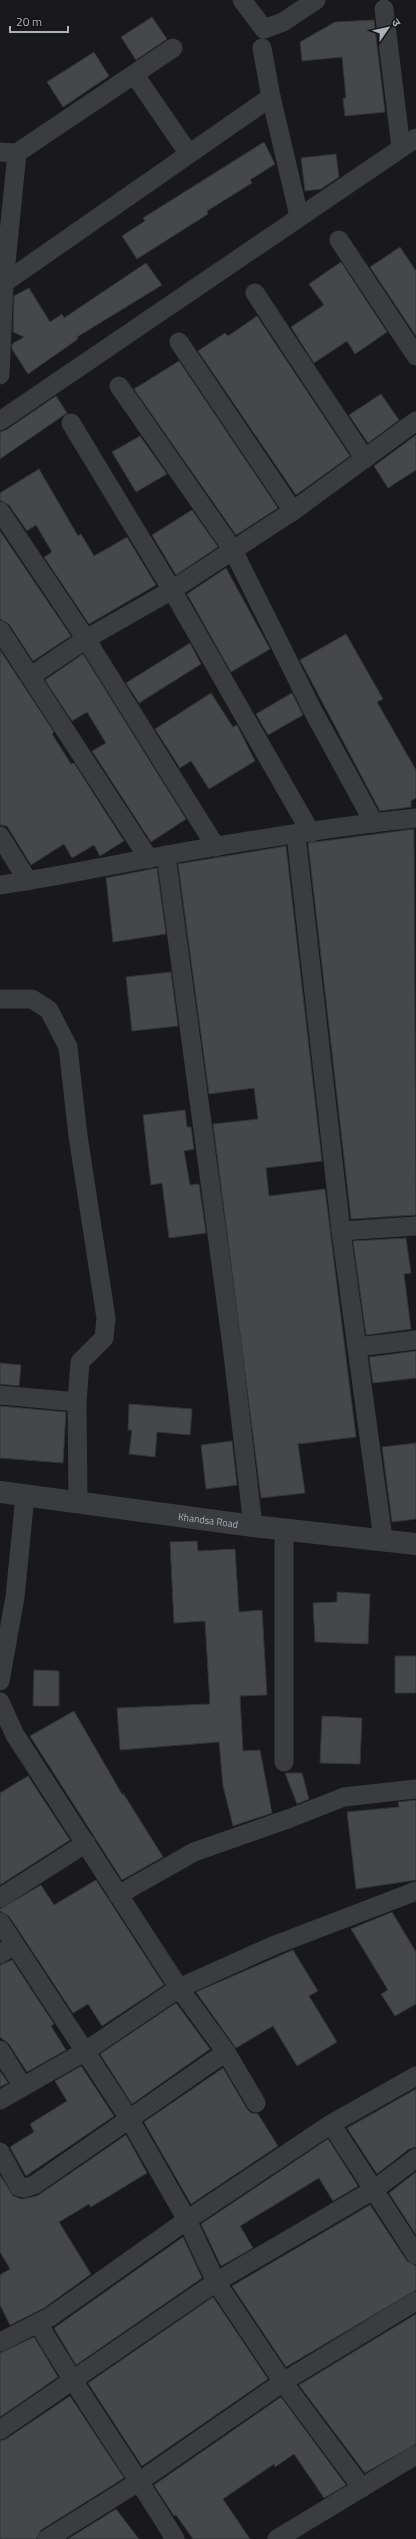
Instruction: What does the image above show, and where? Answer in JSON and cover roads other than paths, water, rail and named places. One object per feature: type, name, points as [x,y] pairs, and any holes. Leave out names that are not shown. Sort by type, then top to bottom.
[{"type":"street","points":[[242,0],[264,29],[283,22],[316,0]]},
{"type":"street","points":[[0,421],[409,143],[384,9]]},
{"type":"street","points":[[0,375],[9,153],[173,48]]},
{"type":"street","points":[[262,48],[271,97],[300,216]]},
{"type":"street","points":[[134,74],[188,154]]},
{"type":"street","points":[[4,283],[271,97]]},
{"type":"street","points":[[339,240],[416,356]]},
{"type":"street","points":[[255,293],[365,459]]},
{"type":"street","points":[[179,342],[293,511]]},
{"type":"street","points":[[118,386],[233,550],[313,711],[374,823]]},
{"type":"street","points":[[31,676],[86,639],[172,590],[293,511],[416,421]]},
{"type":"street","points":[[71,423],[172,590],[304,834],[341,1231],[383,1539]]},
{"type":"street","points":[[0,511],[86,639],[216,847]]},
{"type":"street","points":[[0,630],[157,857],[232,1346],[253,1526]]},
{"type":"street","points":[[0,885],[216,847],[416,818]]},
{"type":"street","points":[[0,836],[28,881]]},
{"type":"street","points":[[0,999],[32,999],[50,1010],[68,1047],[78,1136],[106,1318],[104,1338],[80,1362],[77,1402],[78,1501]]},
{"type":"street","points":[[341,1231],[416,1226]]},
{"type":"street","points":[[357,1347],[416,1340]]},
{"type":"street","points":[[0,1395],[77,1402]]},
{"type":"street","name":"Khandsa Road","points":[[0,1492],[78,1501],[253,1526],[383,1539],[416,1544]]},
{"type":"street","points":[[0,1681],[8,1597],[25,1496]]},
{"type":"street","points":[[284,1529],[284,1762]]},
{"type":"street","points":[[0,1702],[15,1735],[179,1988],[226,2052],[256,2103]]},
{"type":"street","points":[[118,1895],[194,1852],[288,1820],[344,1797],[416,1789]]},
{"type":"street","points":[[0,1898],[86,1843]]},
{"type":"street","points":[[0,2100],[84,2052],[179,1988],[275,1946],[416,1891]]},
{"type":"street","points":[[0,1922],[7,1949],[84,2052],[130,2120],[187,2220],[216,2282],[283,2382],[362,2488]]},
{"type":"street","points":[[0,2050],[23,2087]]},
{"type":"street","points":[[0,2152],[19,2187],[24,2188],[34,2185],[130,2120],[226,2052]]},
{"type":"street","points":[[0,2342],[50,2317],[187,2220],[331,2124],[416,2076]]},
{"type":"street","points":[[331,2124],[375,2189],[416,2255]]},
{"type":"street","points":[[0,2430],[73,2382],[216,2282],[375,2189],[416,2158]]},
{"type":"street","points":[[47,2539],[140,2481],[283,2382],[416,2301]]},
{"type":"street","points":[[38,2324],[73,2382],[140,2481],[175,2539]]},
{"type":"street","points":[[277,2539],[416,2455]]}]
